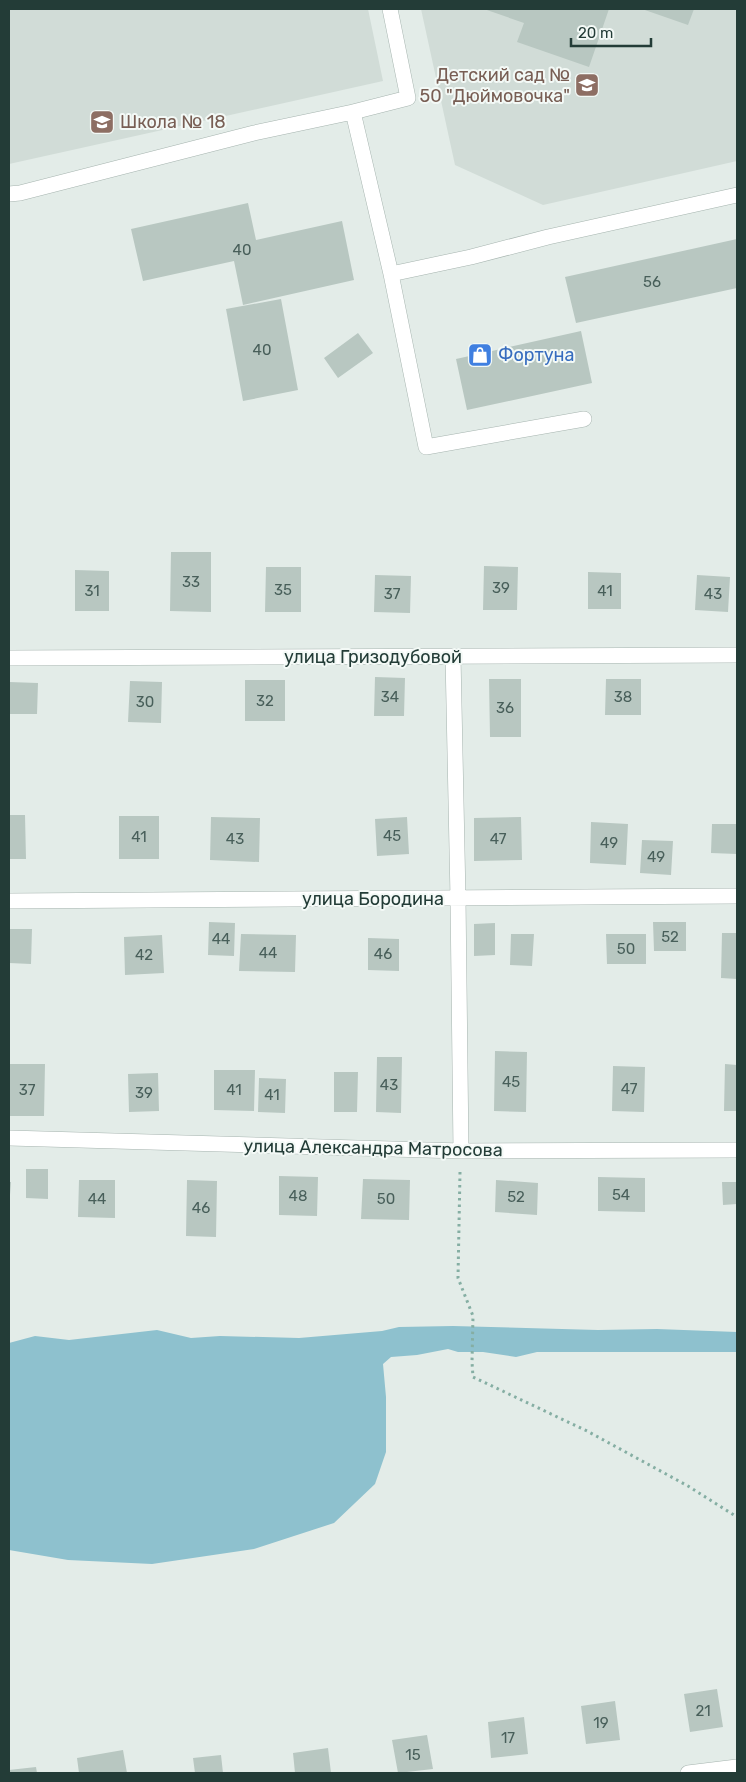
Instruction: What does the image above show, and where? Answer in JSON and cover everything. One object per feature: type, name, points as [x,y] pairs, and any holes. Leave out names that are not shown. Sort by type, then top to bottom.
[{"type":"street","points":[[9,194],[20,193],[254,133],[408,98],[390,9]]},
{"type":"street","points":[[353,112],[391,274],[426,447],[584,419]]},
{"type":"street","points":[[391,274],[737,195]]},
{"type":"street","name":"улица Гризодубовой","points":[[9,658],[737,655]]},
{"type":"street","points":[[453,656],[461,1151]]},
{"type":"street","name":"улица Бородина","points":[[9,901],[737,896]]},
{"type":"street","name":"улица Александра Матросова","points":[[9,1138],[461,1151],[737,1150]]},
{"type":"street","points":[[688,1773],[737,1766]]},
{"type":"path","points":[[461,1151],[458,1278],[474,1316],[473,1377],[587,1431],[688,1486],[737,1517]]},
{"type":"shaded area","name":"Школа № 18","points":[[9,9],[368,9],[383,81],[9,164]]},
{"type":"shaded area","name":"Детский сад № 50 \"Дюймовочка\"","points":[[421,9],[737,9],[737,161],[543,205],[455,165]]},
{"type":"water","points":[[453,1326],[737,1332],[737,1352],[537,1352],[516,1357],[483,1352],[458,1352],[448,1349],[417,1355],[391,1357],[383,1364],[386,1397],[386,1452],[375,1484],[334,1523],[254,1549],[152,1564],[68,1560],[9,1550],[9,1343],[35,1336],[69,1340],[157,1330],[191,1338],[220,1336],[299,1338],[382,1331],[399,1327]]},
{"type":"building","points":[[484,9],[609,9],[589,67],[517,42],[524,23]]},
{"type":"building","points":[[642,9],[694,9],[688,25]]},
{"type":"building","points":[[248,203],[256,240],[342,221],[354,280],[243,305],[234,261],[143,281],[131,229]]},
{"type":"building","points":[[737,239],[737,288],[576,323],[565,277]]},
{"type":"building","points":[[281,299],[298,390],[243,401],[226,309]]},
{"type":"building","points":[[581,331],[592,383],[467,410],[456,359]]},
{"type":"building","points":[[358,333],[373,353],[338,378],[324,358]]},
{"type":"building","points":[[171,552],[211,552],[211,612],[170,611]]},
{"type":"building","points":[[484,566],[518,567],[517,610],[483,610]]},
{"type":"building","points":[[266,567],[301,567],[301,612],[265,612]]},
{"type":"building","points":[[75,570],[109,571],[109,611],[75,611]]},
{"type":"building","points":[[588,572],[621,573],[621,609],[588,609]]},
{"type":"building","points":[[375,575],[411,576],[410,613],[374,612]]},
{"type":"building","points":[[697,575],[730,577],[728,612],[695,610]]},
{"type":"building","points":[[375,677],[405,678],[404,716],[374,716]]},
{"type":"building","points":[[489,679],[521,679],[521,737],[490,737]]},
{"type":"building","points":[[606,679],[641,679],[641,715],[605,715]]},
{"type":"building","points":[[245,680],[285,680],[285,721],[245,721]]},
{"type":"building","points":[[130,681],[162,682],[161,723],[128,722]]},
{"type":"building","points":[[9,682],[38,683],[37,714],[9,714]]},
{"type":"building","points":[[9,815],[25,815],[26,859],[9,859]]},
{"type":"building","points":[[119,816],[159,816],[159,859],[119,859]]},
{"type":"building","points":[[211,817],[260,818],[259,862],[210,860]]},
{"type":"building","points":[[407,817],[409,854],[377,856],[375,819]]},
{"type":"building","points":[[521,817],[522,860],[474,861],[474,818]]},
{"type":"building","points":[[591,822],[628,824],[626,865],[590,863]]},
{"type":"building","points":[[712,824],[737,824],[737,854],[711,853]]},
{"type":"building","points":[[642,840],[673,841],[671,875],[640,873]]},
{"type":"building","points":[[209,922],[235,923],[234,956],[208,955]]},
{"type":"building","points":[[653,922],[686,922],[686,951],[654,951]]},
{"type":"building","points":[[495,923],[495,955],[474,956],[474,924]]},
{"type":"building","points":[[9,929],[32,929],[31,964],[9,963]]},
{"type":"building","points":[[722,933],[737,933],[737,979],[721,978]]},
{"type":"building","points":[[241,934],[296,935],[295,972],[239,971]]},
{"type":"building","points":[[511,934],[534,934],[532,966],[510,965]]},
{"type":"building","points":[[606,934],[646,934],[646,964],[607,964]]},
{"type":"building","points":[[162,935],[164,973],[125,975],[124,937]]},
{"type":"building","points":[[368,938],[399,939],[399,971],[368,970]]},
{"type":"building","points":[[495,1051],[527,1052],[526,1112],[494,1111]]},
{"type":"building","points":[[377,1057],[402,1057],[401,1113],[376,1112]]},
{"type":"building","points":[[9,1064],[45,1064],[44,1116],[9,1116]]},
{"type":"building","points":[[725,1064],[737,1065],[737,1111],[724,1111]]},
{"type":"building","points":[[613,1066],[645,1067],[644,1112],[612,1111]]},
{"type":"building","points":[[214,1070],[255,1070],[254,1111],[214,1110]]},
{"type":"building","points":[[334,1072],[358,1072],[357,1112],[334,1112]]},
{"type":"building","points":[[158,1073],[159,1111],[129,1112],[128,1074]]},
{"type":"building","points":[[259,1078],[286,1079],[285,1113],[258,1112]]},
{"type":"building","points":[[26,1169],[48,1169],[48,1199],[26,1198]]},
{"type":"building","points":[[279,1176],[318,1177],[317,1216],[279,1215]]},
{"type":"building","points":[[598,1177],[645,1178],[645,1212],[598,1211]]},
{"type":"building","points":[[363,1179],[410,1180],[409,1220],[361,1219]]},
{"type":"building","points":[[79,1180],[115,1180],[115,1218],[78,1217]]},
{"type":"building","points":[[187,1180],[217,1181],[216,1237],[186,1236]]},
{"type":"building","points":[[496,1180],[538,1183],[537,1215],[495,1212]]},
{"type":"building","points":[[9,1182],[11,1182],[10,1195],[9,1195]]},
{"type":"building","points":[[722,1182],[737,1182],[737,1204],[723,1205]]},
{"type":"building","points":[[717,1689],[723,1727],[690,1732],[684,1694]]},
{"type":"building","points":[[615,1701],[620,1740],[586,1744],[581,1706]]},
{"type":"building","points":[[524,1717],[528,1754],[491,1758],[488,1722]]},
{"type":"building","points":[[427,1735],[433,1769],[398,1773],[392,1740]]},
{"type":"building","points":[[328,1748],[331,1773],[295,1773],[293,1753]]},
{"type":"building","points":[[123,1750],[127,1773],[79,1773],[77,1758]]},
{"type":"building","points":[[221,1755],[223,1773],[195,1773],[193,1758]]},
{"type":"building","points":[[36,1767],[37,1773],[9,1773],[9,1770]]},
{"type":"place","name":"Детский сад № 50 \"Дюймовочка\"","points":[[587,85]]},
{"type":"place","name":"Школа № 18","points":[[102,122]]},
{"type":"place","name":"Фортуна","points":[[480,355]]}]
